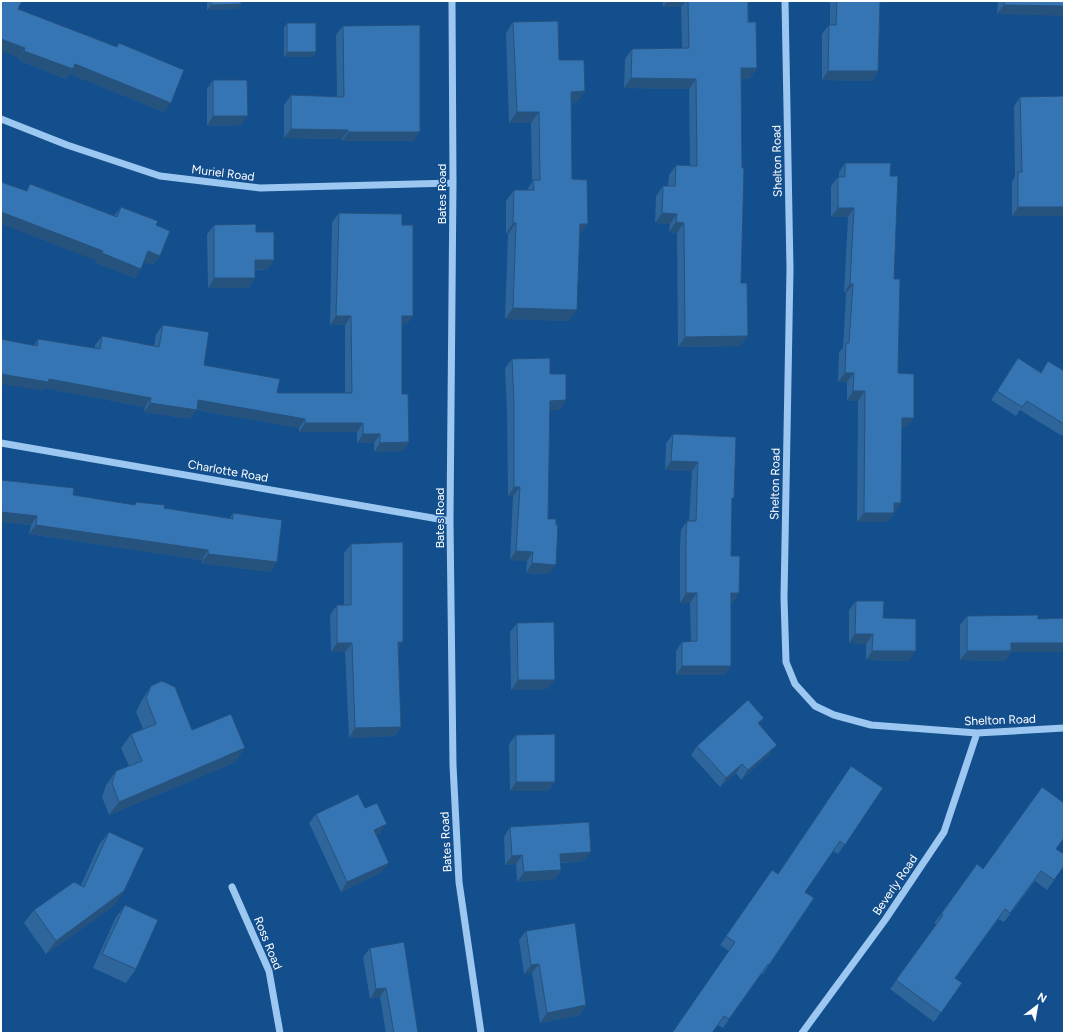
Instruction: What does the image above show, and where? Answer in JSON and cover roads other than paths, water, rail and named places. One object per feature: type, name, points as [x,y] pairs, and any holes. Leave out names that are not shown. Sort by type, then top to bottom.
[{"type":"street","name":"Bates Road","points":[[452,1],[453,183],[450,521],[453,765],[458,874],[481,1033]]},
{"type":"street","name":"Shelton Road","points":[[785,1],[790,269],[784,598],[786,662],[795,684],[815,706],[834,715],[871,725],[977,733],[1064,728]]},
{"type":"street","name":"Muriel Road","points":[[1,118],[67,145],[160,176],[260,188],[453,183]]},
{"type":"street","name":"Charlotte Road","points":[[1,443],[450,521]]},
{"type":"street","name":"Beverly Road","points":[[802,1033],[885,920],[944,832],[977,733]]},
{"type":"street","name":"Ross Road","points":[[232,887],[269,971],[280,1033]]}]
